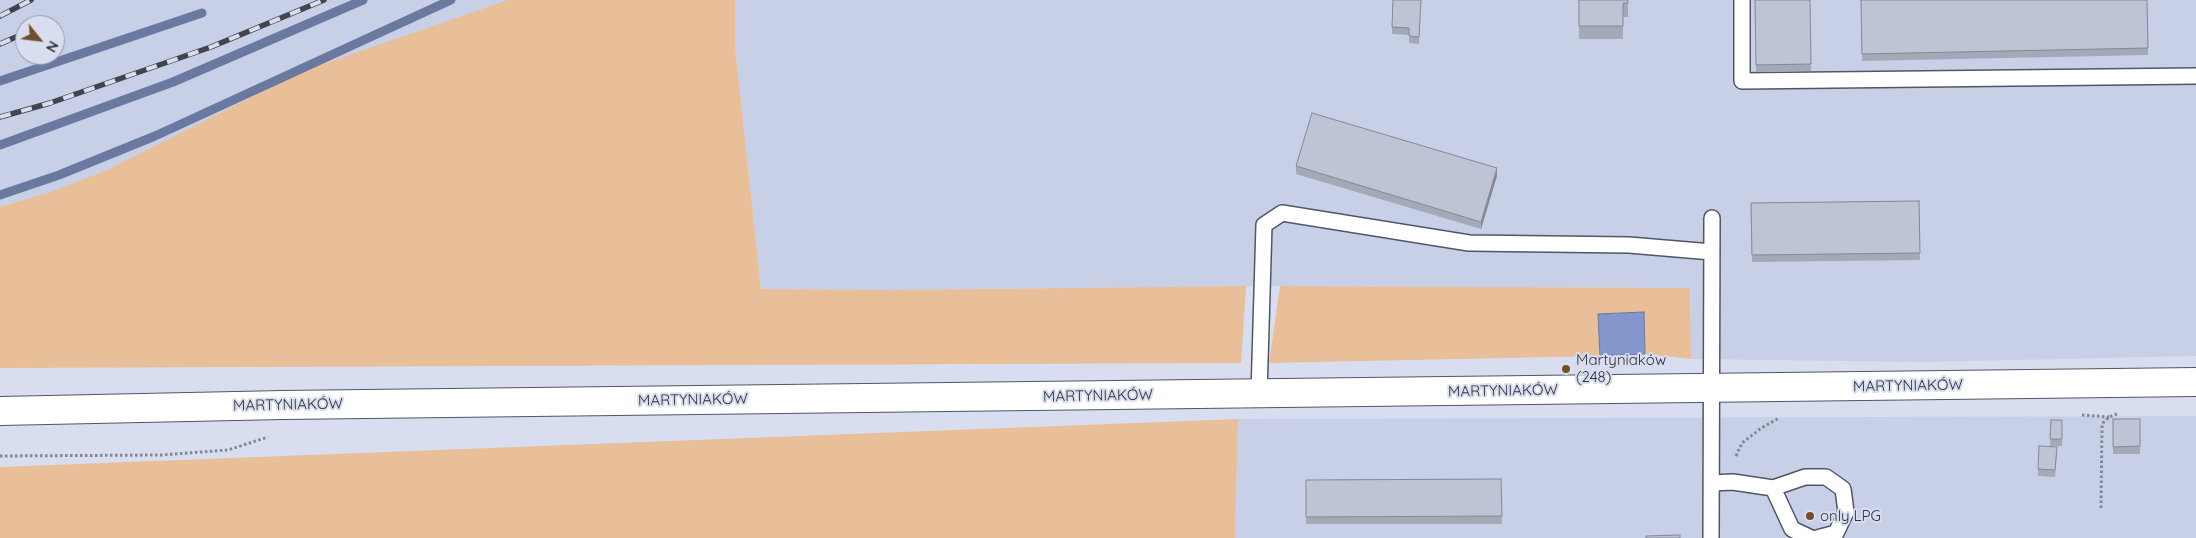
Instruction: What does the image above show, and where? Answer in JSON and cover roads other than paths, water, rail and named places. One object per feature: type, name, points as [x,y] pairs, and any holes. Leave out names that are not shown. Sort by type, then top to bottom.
[{"type":"main road","name":"MARTYNIAKÓW","points":[[0,411],[283,405],[2196,382]]},
{"type":"lane","points":[[1742,0],[1742,81],[2196,76]]},
{"type":"lane","points":[[1259,394],[1264,225],[1282,213],[1469,243],[1629,245],[1712,252]]},
{"type":"lane","points":[[1711,538],[1712,218]]},
{"type":"lane","points":[[1711,483],[1732,482],[1773,488],[1805,477],[1826,477],[1843,489],[1846,512],[1836,533],[1817,538]]},
{"type":"lane","points":[[1773,488],[1792,529],[1811,538]]},
{"type":"water","points":[[1644,312],[1645,354],[1600,356],[1598,314]]},
{"type":"waterway","points":[[0,145],[173,82],[363,0]]},
{"type":"waterway","points":[[0,195],[59,175],[155,136],[451,0]]},
{"type":"waterway","points":[[0,81],[202,13]]},
{"type":"railway","points":[[0,16],[31,0]]},
{"type":"railway","points":[[0,117],[50,103],[211,47],[324,0]]},
{"type":"railway","points":[[0,44],[15,37]]},
{"type":"place","name":"Martyniaków (248)","points":[[1566,369]]},
{"type":"place","name":"only LPG","points":[[1810,516]]}]
